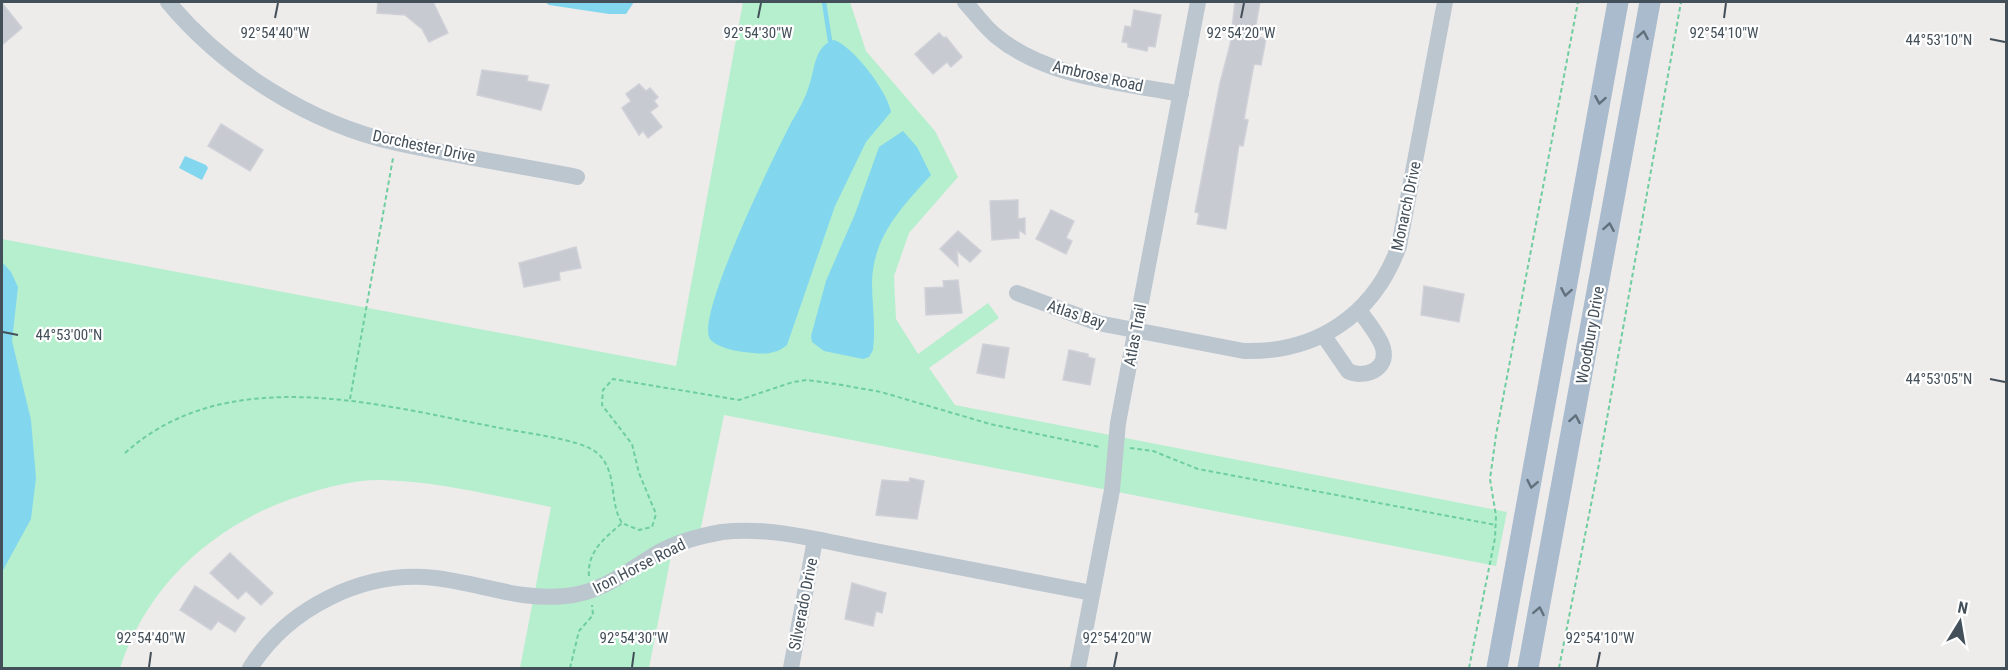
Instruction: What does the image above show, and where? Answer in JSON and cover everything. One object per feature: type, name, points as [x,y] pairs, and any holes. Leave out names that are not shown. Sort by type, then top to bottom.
[{"type":"main road","name":"Woodbury Drive","points":[[1497,669],[1618,2]]},
{"type":"main road","name":"Woodbury Drive","points":[[1528,669],[1650,2]]},
{"type":"street","name":"Dorchester Drive","points":[[168,2],[195,31],[259,83],[306,110],[355,130],[396,143],[577,177]]},
{"type":"street","name":"Ambrose Road","points":[[965,2],[996,36],[1041,63],[1066,72],[1181,93]]},
{"type":"street","name":"Atlas Trail","points":[[1078,669],[1112,490],[1118,423],[1198,2]]},
{"type":"street","name":"Monarch Drive","points":[[1136,331],[1244,351],[1262,351],[1299,345],[1324,336],[1360,311],[1384,281],[1399,246],[1445,2]]},
{"type":"street","name":"Atlas Bay","points":[[1017,293],[1076,316],[1136,331]]},
{"type":"street","points":[[1324,336],[1348,371],[1362,375],[1376,370],[1383,358],[1383,347],[1360,311]]},
{"type":"street","name":"Iron Horse Road","points":[[250,669],[280,632],[304,611],[334,595],[367,584],[397,578],[434,578],[530,596],[583,594],[609,584],[673,545],[699,537],[751,531],[815,540],[1092,593]]},
{"type":"street","name":"Silverado Drive","points":[[791,669],[815,540]]},
{"type":"path","points":[[1469,669],[1496,525],[1490,479],[1494,445],[1578,2]]},
{"type":"path","points":[[1559,669],[1600,458],[1681,2]]},
{"type":"path","points":[[350,399],[396,143]]},
{"type":"path","points":[[126,453],[161,425],[213,406],[281,397],[350,399],[557,440],[595,451],[611,473],[617,516],[621,523],[632,528],[646,529],[652,527],[656,513],[639,473],[632,444],[602,405],[603,390],[613,379],[739,400],[793,382],[807,380],[836,384],[881,392],[1019,431],[1086,446],[1105,447]]},
{"type":"path","points":[[1135,448],[1153,452],[1198,469],[1496,525]]},
{"type":"path","points":[[588,574],[591,557],[597,547],[621,523]]},
{"type":"path","points":[[570,669],[577,637],[591,618],[593,609]]},
{"type":"green space","points":[[743,2],[850,2],[866,51],[935,131],[958,177],[909,233],[894,276],[896,319],[918,354],[988,303],[999,318],[929,368],[955,405],[1507,512],[1496,566],[724,415],[699,537],[673,546],[649,668],[520,668],[551,507],[445,486],[380,480],[340,485],[300,496],[240,522],[214,540],[189,560],[167,583],[148,609],[132,637],[120,668],[2,668],[2,239],[676,366]]},
{"type":"water","points":[[545,2],[634,2],[626,14],[609,14],[549,5]]},
{"type":"water","points":[[834,40],[860,60],[884,93],[891,112],[866,142],[835,206],[787,345],[777,351],[767,353],[726,348],[710,339],[709,324],[725,268],[755,198],[805,96],[816,59],[822,47]]},
{"type":"water","points":[[903,131],[917,147],[931,175],[900,210],[878,250],[872,281],[873,350],[869,357],[863,359],[824,351],[812,342],[811,336],[826,281],[855,214],[879,147]]},
{"type":"water","points":[[185,156],[206,165],[208,168],[202,180],[179,168]]},
{"type":"water","points":[[2,262],[11,272],[18,287],[12,341],[31,420],[36,478],[31,519],[2,572]]},
{"type":"building","points":[[378,2],[433,2],[448,33],[429,42],[422,29],[405,15],[377,13]]},
{"type":"building","points":[[1235,2],[1260,2],[1254,36],[1266,39],[1261,65],[1254,64],[1244,119],[1248,120],[1243,146],[1239,145],[1226,229],[1197,224],[1199,213],[1195,212],[1220,83],[1230,45]]},
{"type":"building","points":[[2,3],[22,28],[2,45]]},
{"type":"building","points":[[1134,10],[1161,15],[1155,47],[1148,46],[1147,51],[1128,47],[1128,43],[1122,42],[1125,26],[1131,27]]},
{"type":"building","points":[[939,33],[944,38],[946,37],[962,57],[951,67],[947,62],[933,74],[915,54]]},
{"type":"building","points":[[482,70],[528,76],[527,81],[549,85],[541,110],[477,95]]},
{"type":"building","points":[[639,84],[646,91],[650,88],[658,97],[654,101],[658,106],[650,112],[662,127],[648,138],[643,131],[639,135],[622,108],[631,101],[626,94]]},
{"type":"building","points":[[221,124],[263,150],[250,171],[208,146]]},
{"type":"building","points":[[1018,200],[1018,219],[1025,218],[1025,234],[1019,230],[1019,238],[992,240],[990,201]]},
{"type":"building","points":[[1051,210],[1074,221],[1066,238],[1072,241],[1066,254],[1036,239]]},
{"type":"building","points":[[958,231],[981,251],[970,262],[957,251],[958,266],[940,249]]},
{"type":"building","points":[[576,247],[581,268],[559,272],[560,280],[524,287],[519,263]]},
{"type":"building","points":[[958,280],[962,313],[926,315],[925,288],[944,287],[943,281]]},
{"type":"building","points":[[1424,286],[1464,294],[1459,322],[1421,315]]},
{"type":"building","points":[[983,344],[1009,348],[1004,378],[977,373]]},
{"type":"building","points":[[1069,350],[1088,354],[1088,357],[1095,359],[1090,385],[1063,380]]},
{"type":"building","points":[[910,478],[924,481],[917,519],[876,515],[882,480],[909,482]]},
{"type":"building","points":[[230,553],[273,593],[261,605],[246,591],[238,599],[210,573]]},
{"type":"building","points":[[852,583],[886,593],[882,613],[876,611],[873,626],[845,619]]},
{"type":"building","points":[[195,586],[245,618],[235,632],[218,621],[211,630],[180,610]]},
{"type":"waterway","points":[[824,2],[830,41]]}]
